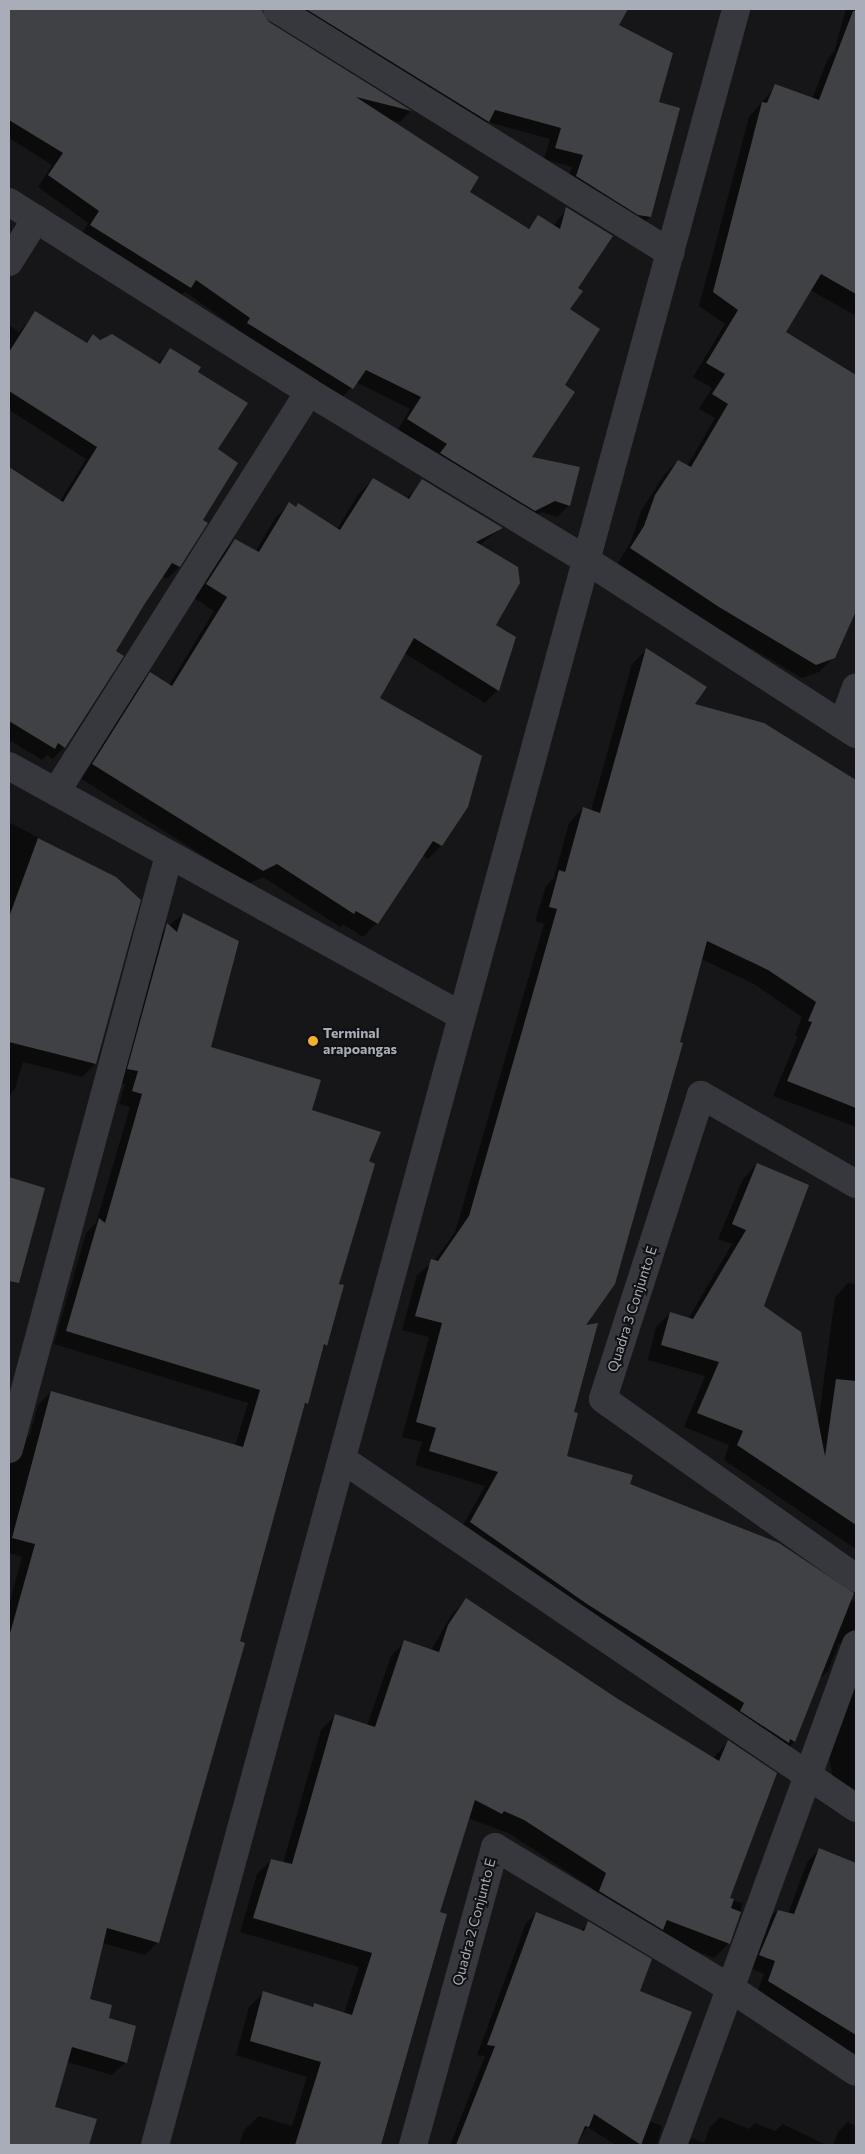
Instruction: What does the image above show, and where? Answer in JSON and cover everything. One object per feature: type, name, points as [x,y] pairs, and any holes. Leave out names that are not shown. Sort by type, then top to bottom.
[{"type":"street","points":[[277,9],[670,253]]},
{"type":"street","points":[[155,2145],[736,9]]},
{"type":"street","points":[[9,202],[309,392],[586,560],[849,729],[856,688]]},
{"type":"street","points":[[9,262],[36,219]]},
{"type":"street","points":[[56,792],[309,392]]},
{"type":"street","points":[[9,766],[462,1016]]},
{"type":"street","points":[[9,1449],[169,855]]},
{"type":"street","name":"Quadra 3 Conjunto E","points":[[856,1184],[701,1095],[603,1399],[856,1578]]},
{"type":"street","points":[[342,1459],[856,1808]]},
{"type":"street","points":[[673,2145],[856,1644]]},
{"type":"street","name":"Quadra 2 Conjunto E","points":[[413,2145],[495,1847],[730,1988],[856,2072]]},
{"type":"building","points":[[9,9],[261,9],[269,22],[412,111],[356,97],[479,177],[470,192],[529,229],[538,215],[560,229],[566,207],[613,236],[578,288],[583,291],[570,309],[600,329],[565,385],[575,392],[532,457],[580,467],[570,506],[555,501],[535,511],[440,453],[447,444],[407,419],[421,397],[366,370],[353,389],[247,323],[250,318],[196,280],[191,288],[90,225],[99,211],[48,175],[63,153],[9,120]]},
{"type":"building","points":[[306,9],[628,9],[619,25],[673,53],[659,102],[680,108],[651,217],[638,215],[576,176],[583,155],[555,148],[561,128],[495,110],[489,122]]},
{"type":"building","points":[[853,11],[856,11],[856,294],[821,274],[786,332],[856,375],[856,611],[835,658],[816,665],[719,607],[630,548],[644,526],[655,495],[678,460],[691,467],[728,404],[712,394],[725,374],[706,363],[738,310],[713,292],[762,102],[767,103],[775,84],[819,100]]},
{"type":"building","points":[[35,311],[87,343],[93,334],[100,340],[112,334],[160,364],[170,348],[201,367],[198,372],[248,403],[218,449],[238,463],[203,520],[208,523],[180,567],[172,563],[144,605],[116,651],[124,656],[65,748],[58,743],[55,749],[9,721],[9,467],[63,502],[97,447],[9,391],[9,352]]},
{"type":"building","points":[[373,478],[409,499],[422,479],[503,528],[476,542],[518,567],[520,583],[496,625],[516,637],[499,691],[414,638],[380,698],[482,756],[468,807],[442,846],[433,841],[378,924],[356,911],[354,914],[277,864],[263,871],[92,764],[150,672],[172,686],[227,597],[206,584],[235,539],[259,552],[289,502],[296,507],[298,503],[340,530]]},
{"type":"building","points":[[646,648],[707,687],[695,704],[764,723],[856,780],[856,1108],[787,1081],[812,1022],[808,1021],[816,1002],[768,970],[707,941],[680,1042],[683,1043],[615,1284],[586,1325],[598,1323],[574,1412],[578,1413],[567,1456],[633,1475],[630,1484],[779,1543],[854,1593],[795,1742],[790,1739],[789,1743],[740,1711],[744,1703],[587,1604],[470,1522],[498,1472],[429,1451],[436,1428],[416,1422],[442,1323],[415,1316],[431,1259],[438,1261],[469,1216],[557,909],[549,907],[559,870],[565,872],[583,807],[600,813]]},
{"type":"building","points":[[38,838],[116,877],[141,900],[96,1064],[9,1042],[9,917]]},
{"type":"building","points":[[183,913],[239,941],[211,1047],[321,1080],[312,1110],[381,1132],[369,1161],[375,1164],[339,1284],[344,1285],[327,1346],[324,1344],[308,1404],[305,1403],[240,1641],[245,1643],[159,1943],[107,1928],[90,1999],[112,2005],[109,2018],[136,2026],[127,2063],[72,2047],[55,2107],[97,2119],[89,2145],[9,2145],[9,1637],[35,1544],[12,1538],[51,1391],[243,1447],[260,1390],[66,1331],[99,1218],[105,1223],[142,1094],[132,1091],[138,1071],[127,1069],[167,923],[177,932]]},
{"type":"building","points":[[757,1163],[809,1185],[764,1306],[801,1332],[825,1456],[836,1379],[856,1381],[856,1525],[737,1445],[743,1431],[697,1413],[719,1362],[661,1345],[670,1312],[693,1319],[746,1230],[732,1224]]},
{"type":"building","points":[[9,1177],[45,1188],[19,1283],[9,1281]]},
{"type":"building","points":[[466,1598],[618,1699],[719,1761],[728,1740],[777,1773],[730,1898],[734,1899],[731,1908],[741,1912],[730,1944],[667,1920],[663,1930],[599,1891],[606,1873],[524,1820],[504,1811],[502,1814],[475,1800],[440,1912],[447,1914],[381,2145],[295,2145],[321,2062],[250,2041],[263,1991],[313,2007],[314,2003],[352,2015],[372,1953],[253,1918],[271,1859],[292,1864],[335,1714],[375,1727],[404,1640],[439,1652],[448,1625]]},
{"type":"building","points":[[819,1848],[856,1863],[856,2035],[768,1981],[775,1961],[759,1955],[778,1910],[794,1914]]},
{"type":"building","points":[[536,1912],[584,1931],[588,1921],[652,1959],[640,1991],[692,2012],[641,2145],[594,2114],[589,2127],[585,2126],[577,2145],[456,2145],[495,2046],[487,2045]]},
{"type":"place","name":"Terminal arapoangas","points":[[313,1041]]}]
